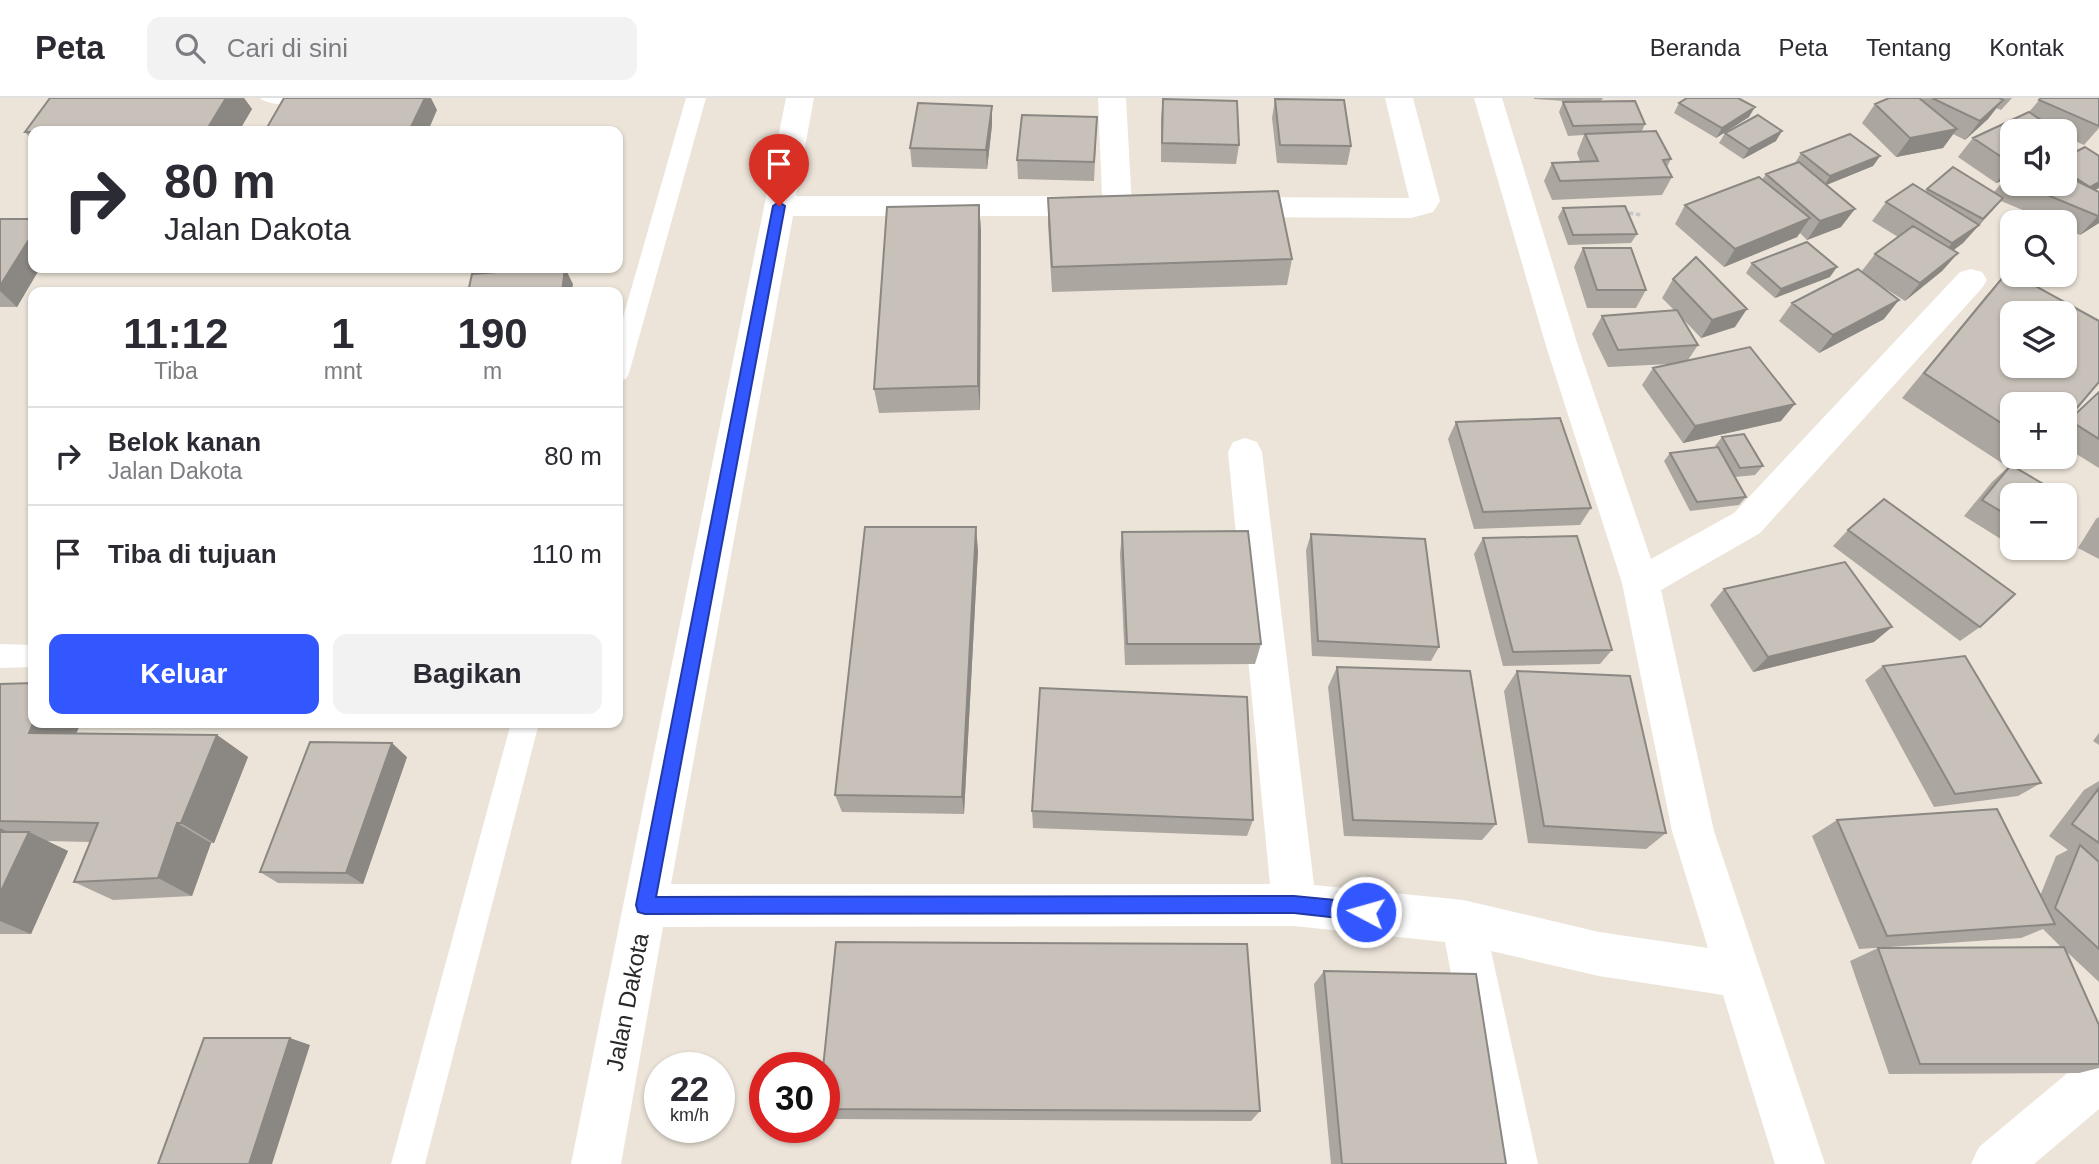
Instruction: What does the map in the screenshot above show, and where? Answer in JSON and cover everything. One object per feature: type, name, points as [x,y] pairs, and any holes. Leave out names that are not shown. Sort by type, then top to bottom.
[{"type":"street","name":"Jalan Dakota","points":[[596,1164],[800,98]]},
{"type":"street","points":[[779,206],[1131,206],[1112,98]]},
{"type":"street","points":[[1198,206],[1412,208],[1422,205],[1425,201],[1399,98]]},
{"type":"street","points":[[1488,98],[1562,346],[1641,583],[1693,831],[1800,1164]]},
{"type":"street","points":[[1641,583],[1747,523],[1971,280]]},
{"type":"street","points":[[1245,452],[1294,905]]},
{"type":"street","points":[[645,905],[1294,905],[1463,922],[1600,954],[1739,975]]},
{"type":"street","points":[[1463,922],[1513,1164]]},
{"type":"street","points":[[1996,1164],[2099,1078]]},
{"type":"lane","points":[[270,98],[335,99]]},
{"type":"lane","points":[[623,355],[696,98]]},
{"type":"lane","points":[[0,656],[28,656]]},
{"type":"lane","points":[[408,1164],[524,728]]},
{"type":"path","points":[[1612,211],[1642,215]]},
{"type":"building","points":[[50,98],[226,98],[209,126],[29,126]]},
{"type":"building","points":[[284,98],[425,98],[411,126],[268,126]]},
{"type":"building","points":[[1687,98],[1738,98],[1755,107],[1722,128],[1679,103]]},
{"type":"building","points":[[1889,98],[1919,98],[1957,129],[1910,138],[1875,104]]},
{"type":"building","points":[[1932,98],[1999,98],[2003,100],[1980,121]]},
{"type":"building","points":[[2099,98],[2099,126],[2039,100]]},
{"type":"building","points":[[1163,99],[1237,101],[1239,145],[1162,143]]},
{"type":"building","points":[[1275,99],[1344,100],[1351,146],[1280,145]]},
{"type":"building","points":[[1635,101],[1645,124],[1573,126],[1563,102]]},
{"type":"building","points":[[918,103],[992,106],[986,150],[910,148]]},
{"type":"building","points":[[2029,112],[2040,119],[2014,119]]},
{"type":"building","points":[[1022,115],[1097,117],[1094,162],[1017,160]]},
{"type":"building","points":[[1758,115],[1782,131],[1749,149],[1725,133]]},
{"type":"building","points":[[2000,125],[2000,156],[1973,138]]},
{"type":"building","points":[[1656,131],[1671,159],[1663,160],[1672,177],[1560,181],[1552,163],[1598,161],[1585,134]]},
{"type":"building","points":[[1850,134],[1880,156],[1830,176],[1801,153]]},
{"type":"building","points":[[2085,147],[2099,156],[2099,182],[2090,187],[2077,179],[2077,151]]},
{"type":"building","points":[[1799,162],[1855,209],[1820,221],[1766,174]]},
{"type":"building","points":[[1953,167],[2003,198],[1983,219],[1927,189]]},
{"type":"building","points":[[1759,177],[1810,218],[1735,249],[1685,205]]},
{"type":"building","points":[[2077,181],[2099,192],[2098,216],[2050,196],[2077,196]]},
{"type":"building","points":[[1913,184],[1979,225],[1952,243],[1886,202]]},
{"type":"building","points":[[1278,191],[1292,259],[1052,267],[1048,198]]},
{"type":"building","points":[[979,205],[978,386],[874,389],[887,207]]},
{"type":"building","points":[[1625,206],[1637,234],[1573,235],[1563,208]]},
{"type":"building","points":[[0,219],[28,219],[28,241],[0,286]]},
{"type":"building","points":[[1913,226],[1958,253],[1920,283],[1875,254]]},
{"type":"building","points":[[1807,242],[1837,267],[1781,289],[1752,263]]},
{"type":"building","points":[[1583,248],[1631,248],[1646,290],[1597,290]]},
{"type":"building","points":[[1696,257],[1747,309],[1712,320],[1673,279]]},
{"type":"building","points":[[1858,269],[1899,300],[1833,335],[1792,303]]},
{"type":"building","points":[[564,273],[563,287],[469,287],[472,274]]},
{"type":"building","points":[[2000,281],[2000,287],[2037,287],[2063,301],[2000,301],[2000,378],[2077,378],[2077,309],[2099,321],[2099,382],[2077,408],[2077,392],[2000,392],[2000,422],[1924,373]]},
{"type":"building","points":[[1677,310],[1698,345],[1618,350],[1602,316]]},
{"type":"building","points":[[1750,347],[1795,404],[1695,426],[1653,368]]},
{"type":"building","points":[[2099,392],[2099,439],[2077,425],[2077,413]]},
{"type":"building","points":[[1560,418],[1591,508],[1483,512],[1456,422]]},
{"type":"building","points":[[1744,434],[1763,466],[1740,468],[1722,437]]},
{"type":"building","points":[[1718,447],[1746,497],[1697,502],[1670,453]]},
{"type":"building","points":[[2008,469],[2018,469],[2042,483],[2000,483],[2000,511],[1982,500]]},
{"type":"building","points":[[1884,499],[2015,594],[1980,627],[1848,530]]},
{"type":"building","points":[[865,527],[976,527],[962,797],[835,795]]},
{"type":"building","points":[[1248,531],[1261,644],[1127,644],[1122,532]]},
{"type":"building","points":[[1311,534],[1425,539],[1439,647],[1318,641]]},
{"type":"building","points":[[1577,536],[1612,650],[1513,652],[1483,538]]},
{"type":"building","points":[[1845,562],[1892,627],[1768,657],[1724,589]]},
{"type":"building","points":[[1965,656],[2041,783],[1955,794],[1883,666]]},
{"type":"building","points":[[1337,667],[1470,671],[1496,824],[1353,820]]},
{"type":"building","points":[[1517,671],[1630,676],[1666,833],[1544,826]]},
{"type":"building","points":[[28,683],[29,733],[217,735],[181,823],[177,823],[158,878],[74,882],[98,823],[0,821],[0,684]]},
{"type":"building","points":[[1040,688],[1247,697],[1253,820],[1032,811]]},
{"type":"building","points":[[310,742],[392,743],[346,873],[260,872]]},
{"type":"building","points":[[2099,788],[2099,843],[2072,824]]},
{"type":"building","points":[[1997,809],[2055,924],[1887,936],[1837,820]]},
{"type":"building","points":[[0,832],[29,832],[0,893]]},
{"type":"building","points":[[2080,845],[2099,862],[2099,949],[2055,908]]},
{"type":"building","points":[[836,942],[1247,944],[1260,1111],[840,1109],[840,1052],[825,1052]]},
{"type":"building","points":[[2064,947],[2099,1025],[2099,1064],[1920,1064],[1878,948]]},
{"type":"building","points":[[1324,971],[1476,974],[1506,1164],[1342,1164]]},
{"type":"building","points":[[204,1038],[290,1038],[249,1164],[158,1164]]},
{"type":"route","points":[[779,206],[645,905],[1294,905],[1366,912]]}]
